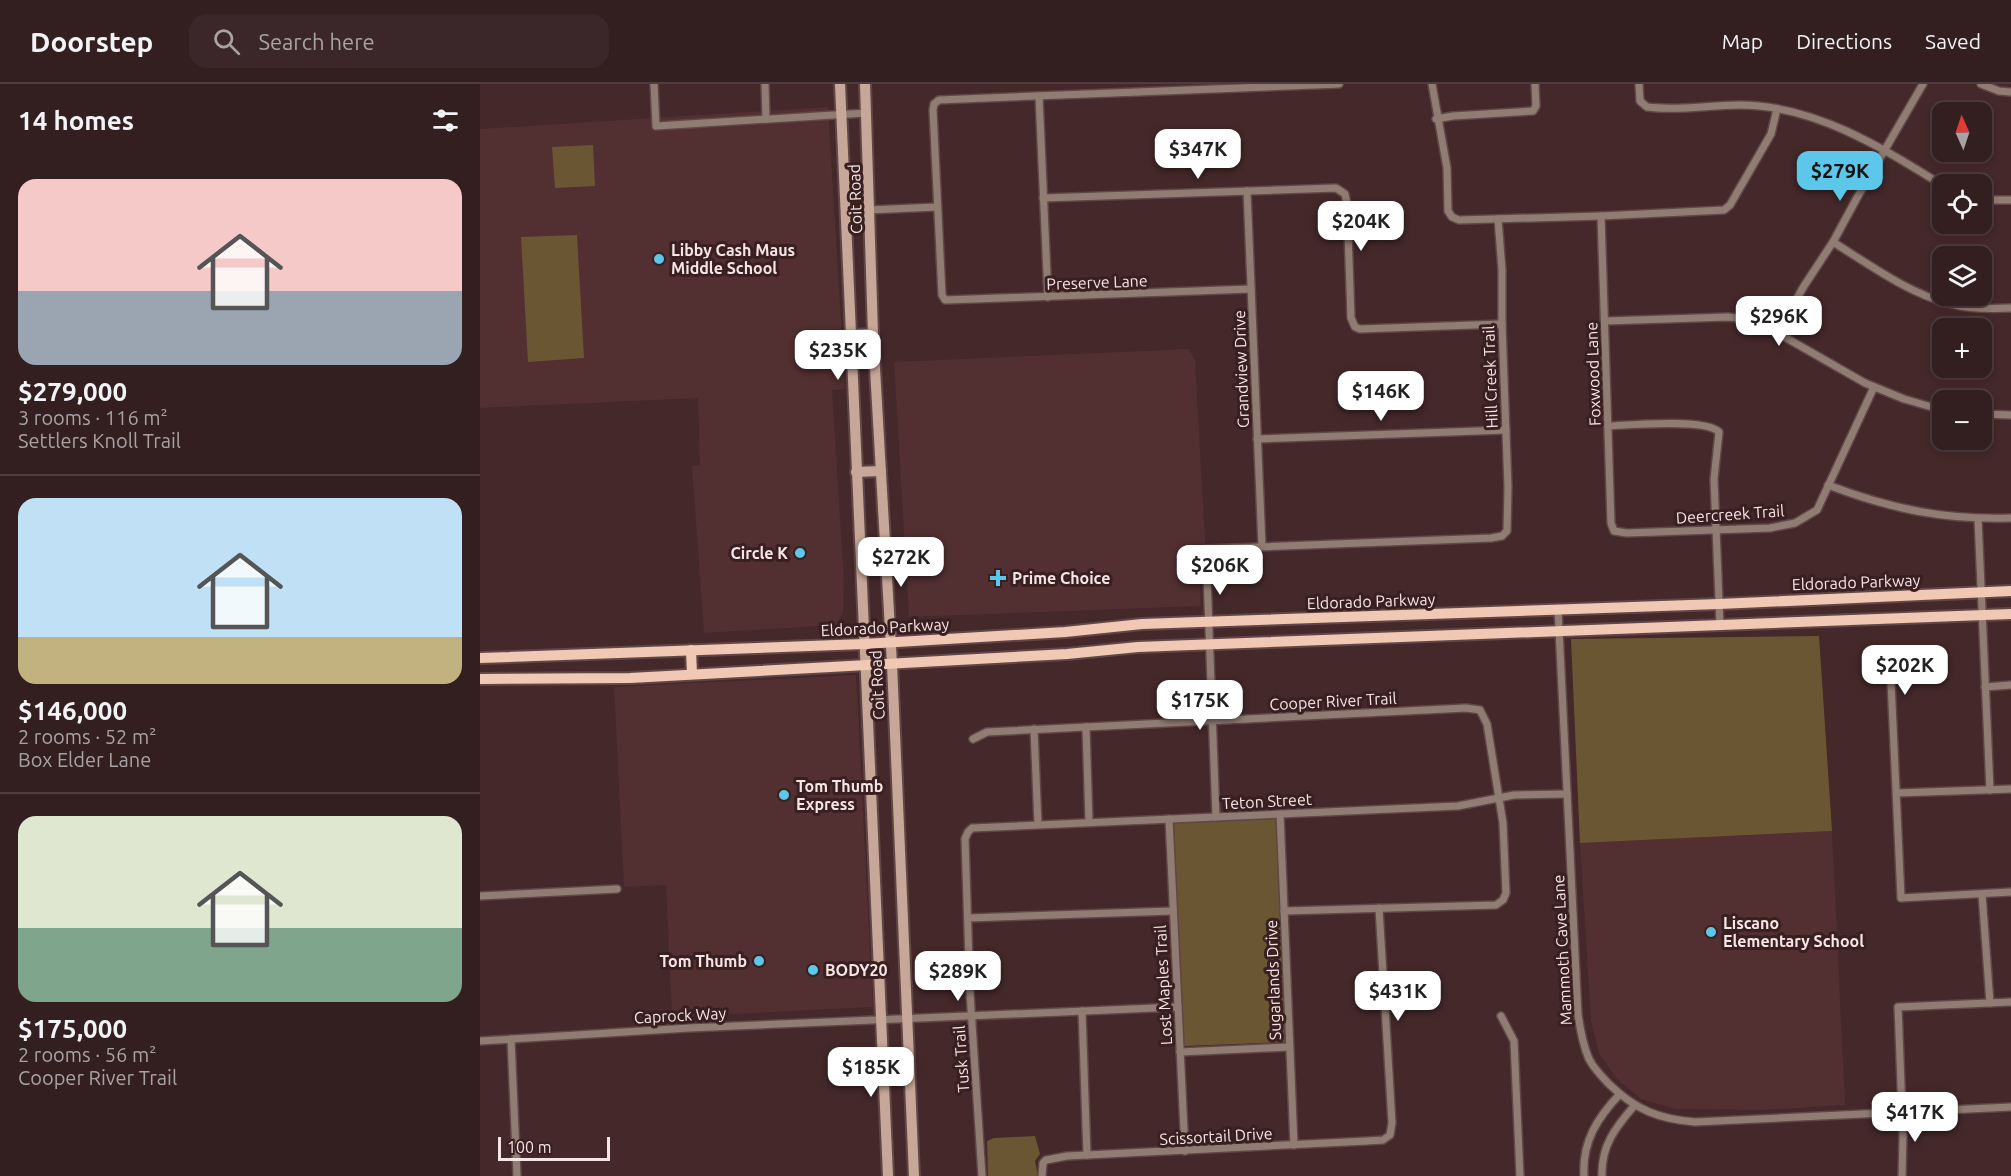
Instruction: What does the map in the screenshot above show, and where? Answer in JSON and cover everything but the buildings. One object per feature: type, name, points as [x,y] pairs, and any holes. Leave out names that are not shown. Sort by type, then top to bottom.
[{"type":"main road","name":"Coit Road","points":[[840,84],[888,1176]]},
{"type":"main road","name":"Coit Road","points":[[865,84],[871,210],[873,334],[892,664],[914,1176]]},
{"type":"main road","points":[[850,335],[873,334]]},
{"type":"main road","points":[[856,472],[881,471]]},
{"type":"main road","name":"Eldorado Parkway","points":[[480,658],[864,644],[1065,632],[1142,624],[1719,604],[2011,591]]},
{"type":"main road","points":[[480,679],[630,678],[1066,654],[1138,647],[2011,614]]},
{"type":"main road","points":[[1065,632],[1066,654]]},
{"type":"main road","points":[[691,650],[692,674]]},
{"type":"street","points":[[654,84],[656,126],[866,113]]},
{"type":"street","points":[[765,84],[766,119]]},
{"type":"street","points":[[845,211],[937,207],[933,110],[934,104],[940,100],[1339,84]]},
{"type":"street","points":[[1432,84],[1436,119],[1447,168],[1448,211],[1454,219],[1721,211],[1727,208],[1771,134],[1777,109]]},
{"type":"street","points":[[1436,119],[1453,116],[1525,113],[1535,110],[1535,84]]},
{"type":"street","points":[[1639,84],[1643,105],[1652,108],[1741,105],[1777,109],[1827,123],[1886,150],[1932,178]]},
{"type":"street","points":[[1778,332],[1804,286],[1833,242],[1923,84]]},
{"type":"street","points":[[1981,84],[1999,91],[2011,92]]},
{"type":"street","points":[[1039,96],[1048,297]]},
{"type":"street","points":[[1043,198],[1336,188],[1343,192],[1347,204],[1351,318],[1355,327],[1360,329],[1502,324]]},
{"type":"street","name":"Grandview Drive","points":[[1247,191],[1262,546]]},
{"type":"street","points":[[1992,200],[2011,200]]},
{"type":"street","name":"Preserve Lane","points":[[937,207],[942,295],[945,300],[1251,289]]},
{"type":"street","name":"Foxwood Lane","points":[[1601,216],[1611,523],[1614,531]]},
{"type":"street","name":"Hill Creek Trail","points":[[1262,546],[1491,538],[1506,533],[1508,525],[1502,270],[1498,219]]},
{"type":"street","points":[[1833,242],[1916,292],[1952,304],[1993,309],[2011,308]]},
{"type":"street","points":[[1605,321],[1735,317],[1755,320],[1874,387],[1932,407]]},
{"type":"street","name":"Deercreek Trail","points":[[1614,531],[1627,533],[1770,528],[1795,523],[1817,510],[1874,387]]},
{"type":"street","points":[[1992,414],[2011,415]]},
{"type":"street","points":[[1608,426],[1692,423],[1718,430],[1714,479],[1720,626]]},
{"type":"street","points":[[1257,439],[1506,430]]},
{"type":"street","points":[[1828,485],[1899,509],[1978,519],[2011,518]]},
{"type":"street","points":[[1978,519],[1990,790]]},
{"type":"street","points":[[1216,817],[1206,549],[1262,546]]},
{"type":"street","name":"Mammoth Cave Lane","points":[[1557,609],[1560,631],[1578,1014],[1581,1037],[1590,1062],[1634,1106],[1675,1120],[1695,1122],[2011,1107]]},
{"type":"street","points":[[1890,660],[1901,898],[2011,892]]},
{"type":"street","points":[[1985,687],[2011,685]]},
{"type":"street","name":"Cooper River Trail","points":[[974,739],[987,732],[1034,729],[1466,708],[1480,710],[1487,724],[1499,798]]},
{"type":"street","points":[[1086,727],[1089,822]]},
{"type":"street","points":[[1034,729],[1038,824]]},
{"type":"street","points":[[1897,793],[2011,789]]},
{"type":"street","name":"Teton Street","points":[[968,832],[978,827],[1458,806],[1514,795],[1567,794]]},
{"type":"street","points":[[1284,911],[1496,904],[1503,900],[1506,893],[1505,852],[1499,798]]},
{"type":"street","name":"Sugarlands Drive","points":[[1280,814],[1294,1145]]},
{"type":"street","name":"Lost Maples Trail","points":[[1169,819],[1185,1150]]},
{"type":"street","name":"Tusk Trail","points":[[968,832],[965,839],[968,918],[982,1176]]},
{"type":"street","points":[[480,896],[617,889]]},
{"type":"street","points":[[1982,894],[1990,1003]]},
{"type":"street","name":"Scissortail Drive","points":[[1042,1176],[1043,1163],[1046,1160],[1067,1156],[1383,1140],[1390,1135],[1392,1123],[1378,908]]},
{"type":"street","points":[[968,918],[1173,910]]},
{"type":"street","points":[[1902,1176],[1898,1007],[2011,1002]]},
{"type":"street","name":"Caprock Way","points":[[480,1041],[676,1028],[1178,1007]]},
{"type":"street","points":[[1082,1011],[1087,1155]]},
{"type":"street","points":[[1501,1016],[1514,1041],[1520,1176]]},
{"type":"street","points":[[511,1039],[517,1176]]},
{"type":"street","points":[[1180,1052],[1289,1047]]},
{"type":"street","points":[[1584,1176],[1584,1157],[1590,1136],[1598,1120],[1620,1094]]},
{"type":"street","points":[[1602,1176],[1603,1156],[1609,1139],[1634,1106]]},
{"type":"shaded area","name":"Libby Cash Maus Middle School","points":[[828,107],[845,389],[832,390],[844,582],[843,613],[836,625],[704,633],[692,466],[700,465],[698,398],[480,408],[480,129]]},
{"type":"shaded area","points":[[593,145],[595,186],[555,188],[552,147]]},
{"type":"shaded area","points":[[577,235],[584,358],[528,362],[521,237]]},
{"type":"shaded area","points":[[1189,349],[1195,361],[1205,541],[1199,559],[1201,606],[909,617],[894,362]]},
{"type":"shaded area","points":[[1819,636],[1832,831],[1580,843],[1571,639]]},
{"type":"shaded area","points":[[856,675],[873,1007],[672,1017],[666,885],[624,887],[614,687]]},
{"type":"shaded area","points":[[1276,819],[1285,1042],[1183,1046],[1174,823]]},
{"type":"shaded area","name":"Liscano Elementary School","points":[[1832,831],[1845,1105],[1765,1110],[1676,1109],[1641,1099],[1616,1078],[1599,1053],[1591,1021],[1580,843]]},
{"type":"shaded area","points":[[1035,1136],[1040,1154],[1035,1161],[1038,1176],[988,1176],[987,1141],[994,1138]]},
{"type":"place","name":"Libby Cash Maus Middle School","points":[[659,259]]},
{"type":"place","name":"Circle K","points":[[800,553]]},
{"type":"place","name":"Prime Choice","points":[[998,578]]},
{"type":"place","name":"Tom Thumb Express","points":[[784,795]]},
{"type":"place","name":"Liscano Elementary School","points":[[1711,932]]},
{"type":"place","name":"Tom Thumb","points":[[759,961]]},
{"type":"place","name":"BODY20","points":[[813,970]]}]
